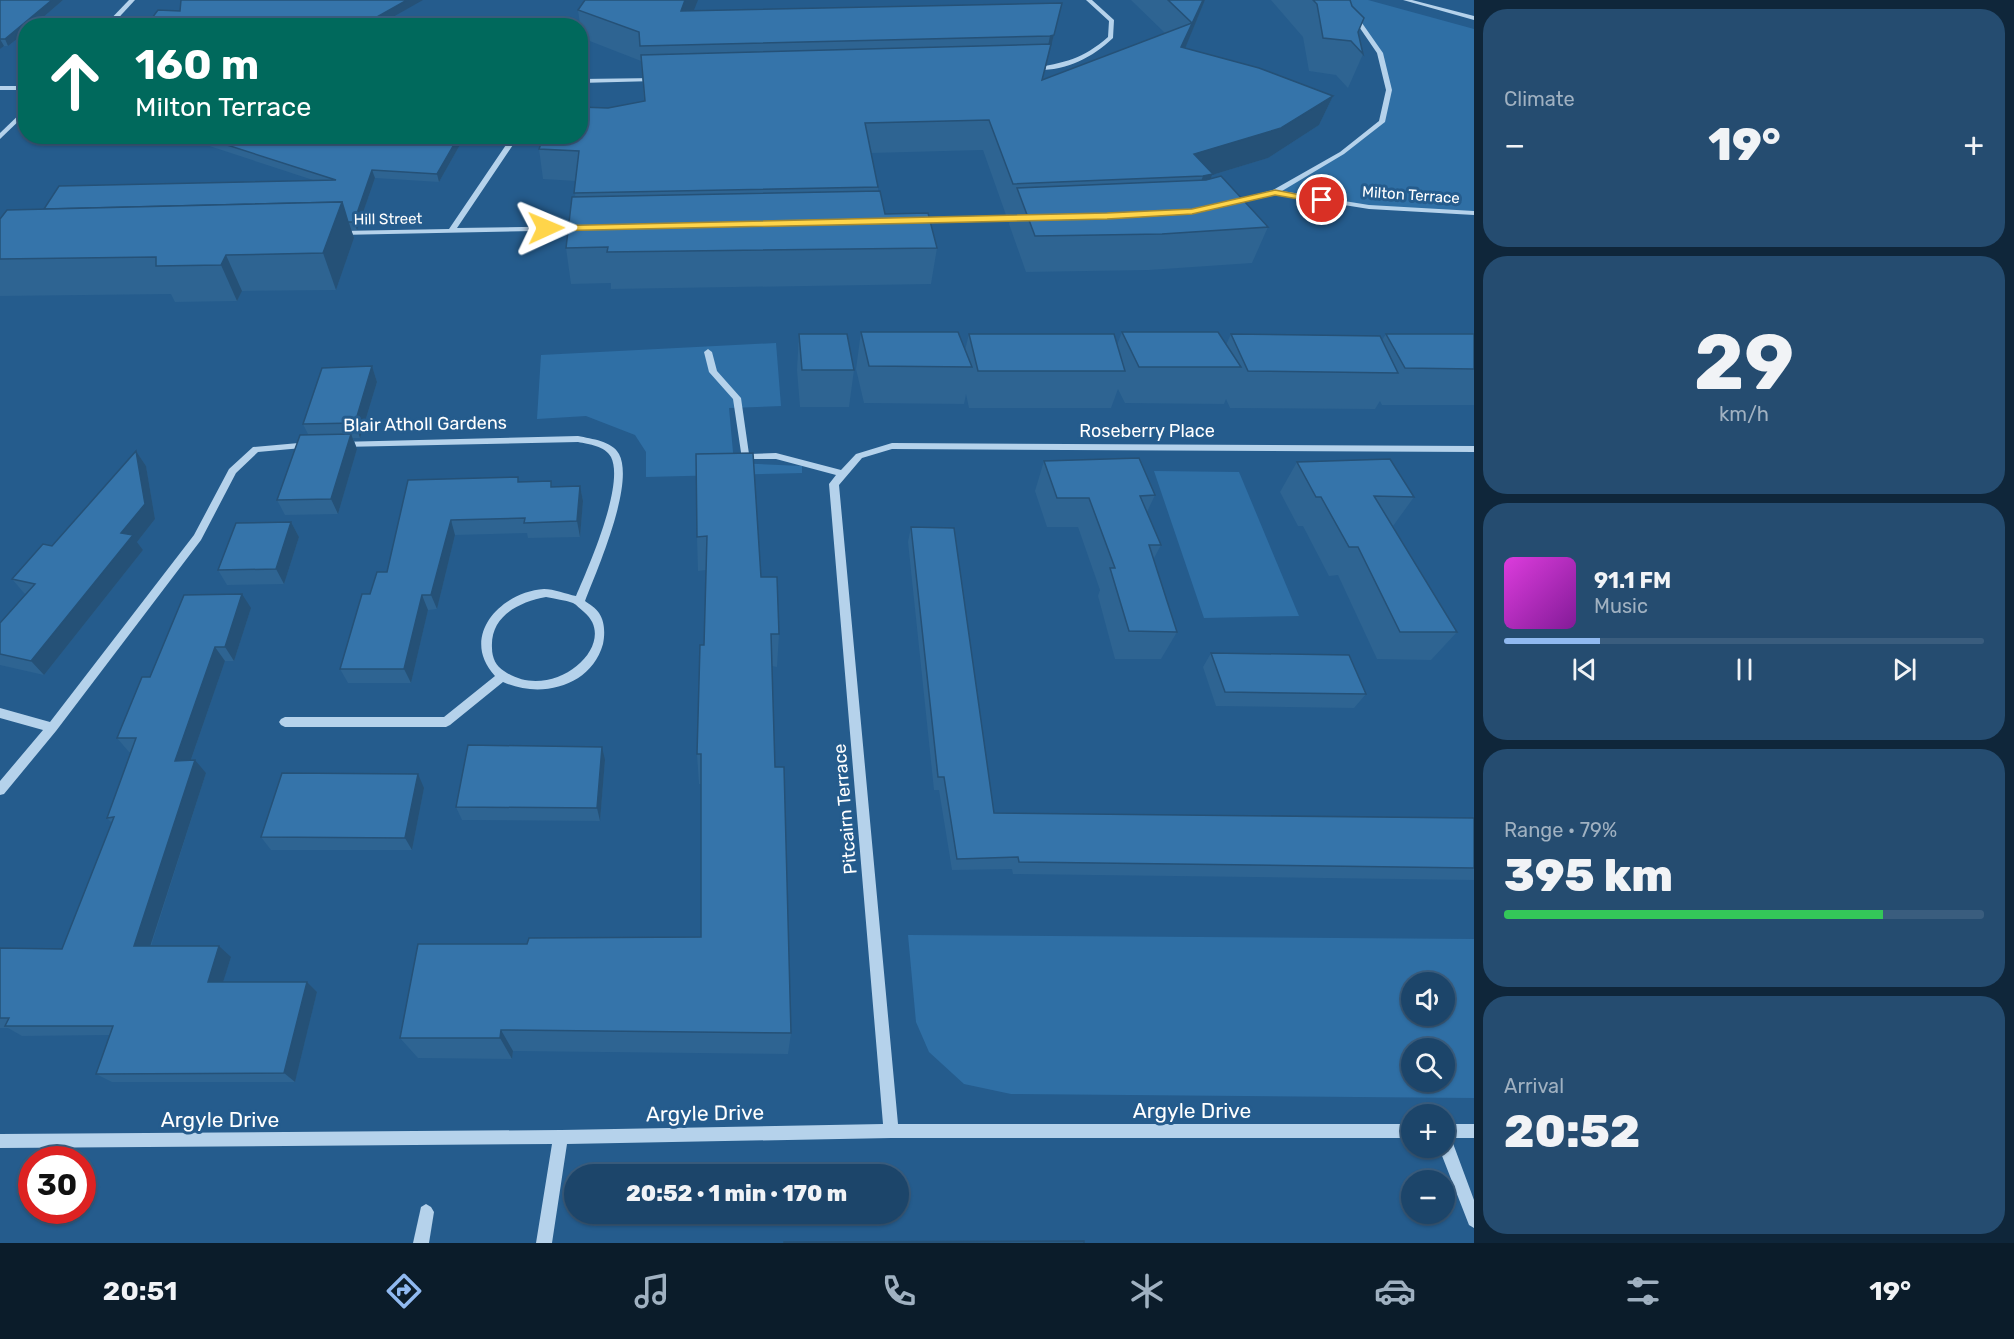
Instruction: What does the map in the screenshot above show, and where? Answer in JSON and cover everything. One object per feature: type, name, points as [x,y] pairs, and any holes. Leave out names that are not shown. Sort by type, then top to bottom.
[{"type":"street","points":[[115,18],[132,0]]},
{"type":"street","points":[[588,21],[600,0]]},
{"type":"street","points":[[1020,69],[1044,69],[1077,62],[1096,52],[1111,37],[1112,21],[1089,0]]},
{"type":"street","points":[[1223,204],[1275,192],[1342,153],[1382,122],[1389,90],[1380,53],[1353,14],[1336,0]]},
{"type":"street","points":[[1406,0],[1474,18]]},
{"type":"street","points":[[588,81],[664,79]]},
{"type":"street","points":[[0,88],[18,88]]},
{"type":"street","points":[[0,137],[18,118]]},
{"type":"street","points":[[452,230],[511,144]]},
{"type":"street","name":"Milton Terrace","points":[[1275,192],[1369,207],[1474,213]]},
{"type":"street","points":[[911,221],[1029,219]]},
{"type":"street","name":"Hill Street","points":[[324,234],[593,228]]},
{"type":"street","points":[[708,352],[713,372],[737,398],[745,457],[776,456],[843,474]]},
{"type":"street","name":"Blair Atholl Gardens","points":[[328,444],[578,439],[606,445],[616,457],[618,468],[611,523],[580,600]]},
{"type":"street","points":[[0,790],[52,728],[198,537],[232,471],[256,449],[316,444]]},
{"type":"street","name":"Roseberry Place","points":[[834,484],[859,456],[892,446],[1474,449]]},
{"type":"street","name":"Pitcairn Terrace","points":[[834,484],[891,1131]]},
{"type":"street","points":[[537,595],[564,595],[580,600],[593,611],[601,624],[602,640],[596,656],[583,670],[566,681],[545,686],[525,686],[503,676],[495,670],[487,657],[485,642],[489,628],[498,615],[512,604],[537,595]]},
{"type":"street","points":[[285,722],[446,722],[503,676]]},
{"type":"street","points":[[0,713],[52,728]]},
{"type":"street","name":"Argyle Drive","points":[[0,1141],[561,1137],[891,1131],[1401,1131]]},
{"type":"street","points":[[1455,1131],[1474,1131]]},
{"type":"street","points":[[544,1243],[561,1137]]},
{"type":"street","points":[[1451,1158],[1474,1220]]},
{"type":"street","points":[[421,1243],[426,1212]]},
{"type":"shaded area","points":[[1336,0],[1368,0],[1474,29],[1474,213],[1369,207],[1275,192],[1333,159],[1364,138],[1382,121],[1388,105],[1389,88],[1386,71],[1379,54],[1360,24]]},
{"type":"shaded area","points":[[776,343],[781,406],[729,408],[734,463],[802,466],[802,473],[646,477],[646,452],[635,435],[586,416],[537,419],[541,355]]},
{"type":"shaded area","points":[[1154,471],[1239,472],[1299,616],[1204,618]]},
{"type":"shaded area","points":[[908,935],[1474,939],[1474,1098],[1011,1094],[964,1084],[929,1052],[916,1022]]},
{"type":"building","points":[[0,0],[52,0],[30,18],[18,18],[18,28],[5,39],[0,39]]},
{"type":"building","points":[[181,0],[407,0],[375,18],[152,18],[158,10],[180,11]]},
{"type":"building","points":[[585,0],[685,0],[681,11],[1062,3],[1054,35],[1050,36],[640,46],[639,32],[578,10]]},
{"type":"building","points":[[1168,0],[1203,0],[1181,47],[1259,68],[1333,96],[1281,128],[1194,154],[1213,174],[1203,176],[1013,184],[989,120],[865,123],[878,187],[574,193],[579,151],[539,149],[541,144],[588,144],[588,107],[608,108],[645,101],[641,55],[1051,44],[1042,80],[1192,23]]},
{"type":"building","points":[[1313,0],[1350,0],[1352,6],[1364,18],[1358,32],[1363,54],[1351,41],[1323,38],[1317,4]]},
{"type":"building","points":[[224,144],[454,144],[437,174],[372,170],[354,222],[348,222],[342,202],[44,209],[59,186],[336,180]]},
{"type":"building","points":[[1221,176],[1268,227],[1162,234],[1035,236],[1017,188],[1206,180]]},
{"type":"building","points":[[880,191],[885,214],[928,213],[937,248],[607,252],[608,247],[566,248],[572,197]]},
{"type":"building","points":[[342,202],[323,253],[226,255],[221,265],[156,266],[156,257],[0,259],[0,219],[7,210]]},
{"type":"building","points":[[861,332],[958,332],[972,367],[869,366]]},
{"type":"building","points":[[1122,332],[1218,332],[1241,367],[1139,367]]},
{"type":"building","points":[[799,334],[847,334],[854,370],[802,370]]},
{"type":"building","points":[[969,334],[1114,334],[1125,371],[978,371]]},
{"type":"building","points":[[1231,334],[1380,336],[1398,373],[1248,371]]},
{"type":"building","points":[[1386,334],[1474,334],[1474,369],[1405,368]]},
{"type":"building","points":[[372,366],[355,423],[303,424],[322,368]]},
{"type":"building","points":[[351,434],[331,499],[277,500],[300,435]]},
{"type":"building","points":[[136,451],[145,504],[121,533],[133,535],[31,661],[0,654],[0,623],[35,584],[12,579],[43,544],[52,546]]},
{"type":"building","points":[[753,453],[761,577],[777,577],[779,634],[771,634],[775,767],[784,767],[791,1033],[501,1030],[500,1038],[400,1038],[418,944],[527,944],[529,938],[701,937],[701,754],[697,754],[700,645],[704,645],[707,536],[697,537],[696,454]]},
{"type":"building","points":[[1139,458],[1155,495],[1140,496],[1161,545],[1149,545],[1177,632],[1129,631],[1110,568],[1115,568],[1089,498],[1057,498],[1044,461]]},
{"type":"building","points":[[1390,459],[1414,497],[1374,496],[1457,632],[1400,632],[1358,547],[1349,547],[1321,497],[1316,497],[1297,462]]},
{"type":"building","points":[[518,477],[518,482],[551,481],[551,487],[580,486],[577,521],[524,523],[525,518],[451,520],[431,595],[422,595],[404,669],[340,669],[362,594],[370,594],[377,572],[387,572],[408,480]]},
{"type":"building","points":[[291,522],[276,569],[218,570],[236,523]]},
{"type":"building","points":[[911,527],[954,528],[994,813],[1474,818],[1474,868],[1019,862],[1018,857],[957,859],[944,777],[938,777]]},
{"type":"building","points":[[242,594],[225,647],[215,647],[175,761],[195,760],[134,946],[219,946],[208,982],[307,982],[284,1073],[96,1074],[113,1026],[5,1026],[9,1018],[0,1018],[0,948],[62,949],[114,817],[107,818],[136,738],[117,738],[142,677],[150,677],[184,595]]},
{"type":"building","points":[[1211,653],[1349,655],[1366,694],[1225,692]]},
{"type":"building","points":[[468,745],[602,747],[597,808],[456,807]]},
{"type":"building","points":[[282,773],[418,774],[405,838],[261,837]]},
{"type":"building","points":[[1084,1241],[1084,1243],[784,1243],[784,1242]]},
{"type":"route","points":[[546,228],[1064,218],[1192,212],[1275,192],[1322,200]]}]
